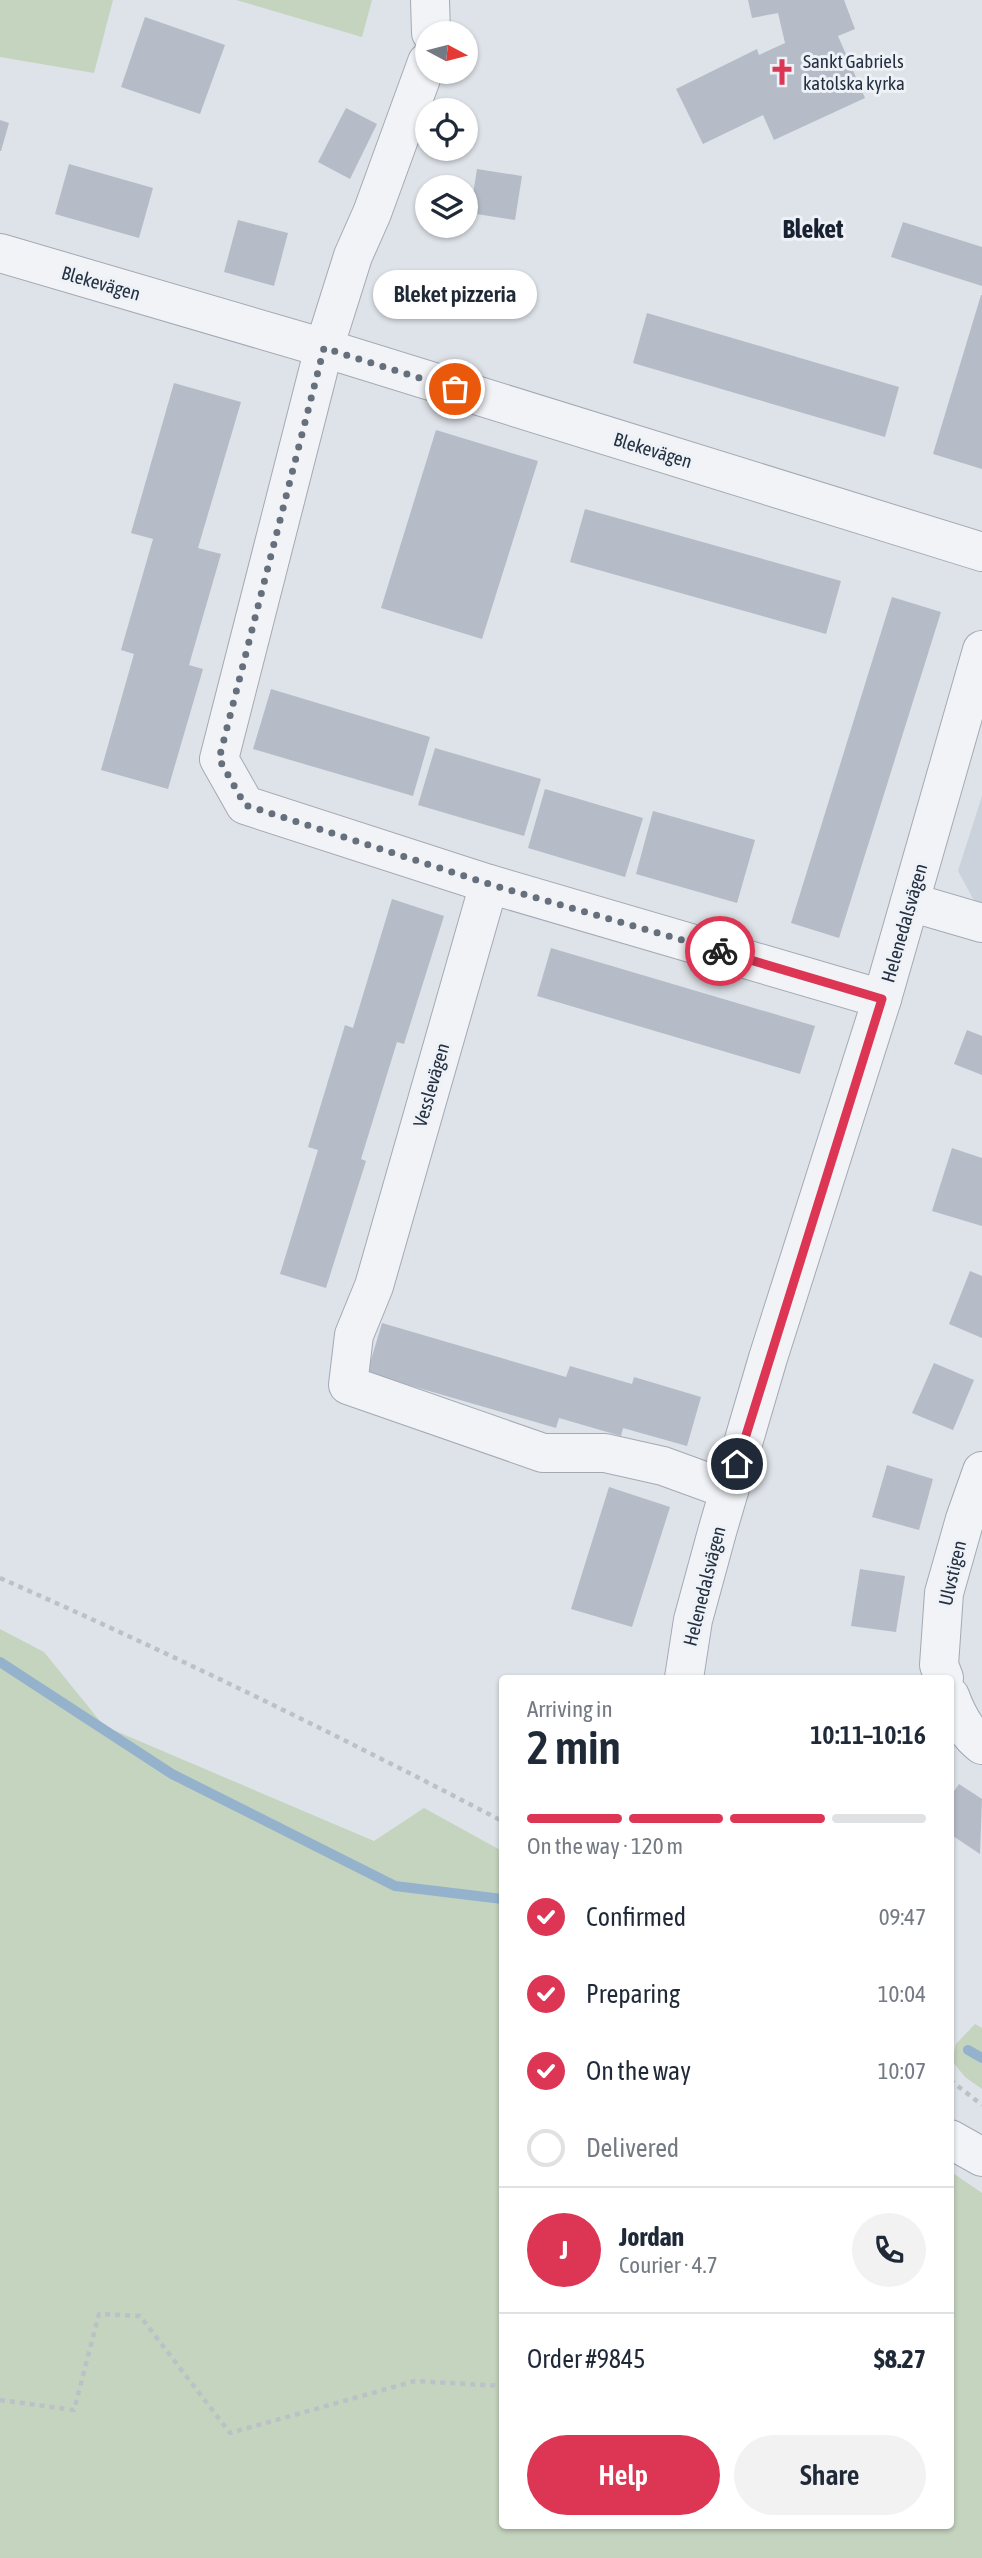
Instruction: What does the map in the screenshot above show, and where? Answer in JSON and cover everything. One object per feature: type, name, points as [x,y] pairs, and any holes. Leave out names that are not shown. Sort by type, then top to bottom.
[{"type":"street","points":[[430,0],[431,21]]},
{"type":"street","points":[[419,84],[372,213],[353,256],[324,348],[219,759],[245,805],[489,884],[882,999]]},
{"type":"street","name":"Blekevägen","points":[[0,253],[324,348],[982,552]]},
{"type":"street","name":"Helenedalsvägen","points":[[684,1675],[693,1620],[729,1490],[882,999],[982,650]]},
{"type":"street","name":"Vesslevägen","points":[[489,884],[373,1286],[354,1335],[348,1385],[543,1453],[605,1453],[663,1466],[729,1490]]},
{"type":"street","points":[[910,902],[982,923]]},
{"type":"street","name":"Ulvstigen","points":[[943,1675],[939,1665],[944,1593],[982,1471]]},
{"type":"street","points":[[954,1707],[971,1737],[982,1745]]},
{"type":"street","points":[[954,2141],[982,2157]]},
{"type":"path","points":[[0,1578],[91,1618],[423,1779],[499,1819]]},
{"type":"path","points":[[954,2083],[982,2105]]},
{"type":"path","points":[[0,2400],[74,2410],[99,2314],[140,2316],[230,2433],[415,2381],[499,2386]]},
{"type":"shaded area","points":[[982,796],[982,907],[977,906],[958,871]]},
{"type":"green space","points":[[0,0],[113,0],[94,73],[0,57]]},
{"type":"green space","points":[[236,0],[372,0],[362,37]]},
{"type":"green space","points":[[0,1629],[44,1652],[104,1726],[374,1841],[424,1808],[499,1849],[499,2529],[954,2529],[954,2174],[982,2193],[982,2558],[0,2558]]},
{"type":"green space","points":[[975,2024],[982,2028],[982,2089],[965,2077],[954,2063],[956,2044]]},
{"type":"building","name":"Sankt Gabriels katolska kyrka","points":[[748,0],[844,0],[855,29],[838,36],[865,98],[774,140],[763,115],[703,144],[676,89],[757,49],[759,55],[785,43],[778,13],[752,18]]},
{"type":"building","points":[[145,17],[225,45],[200,114],[121,87]]},
{"type":"building","points":[[346,108],[377,124],[350,179],[318,162]]},
{"type":"building","points":[[0,120],[9,123],[1,151],[0,151]]},
{"type":"building","points":[[69,164],[153,188],[139,238],[55,214]]},
{"type":"building","points":[[477,169],[522,176],[515,220],[478,214]]},
{"type":"building","points":[[238,220],[288,233],[274,286],[224,272]]},
{"type":"building","points":[[903,222],[982,247],[982,286],[891,257]]},
{"type":"building","points":[[982,295],[982,469],[933,454]]},
{"type":"building","points":[[647,313],[899,387],[885,437],[633,363]]},
{"type":"building","points":[[174,383],[241,402],[198,548],[221,554],[189,665],[203,669],[168,789],[101,770],[134,654],[121,650],[153,539],[131,533]]},
{"type":"building","points":[[436,430],[538,461],[482,639],[381,608]]},
{"type":"building","points":[[585,509],[841,581],[826,634],[570,562]]},
{"type":"building","points":[[892,597],[941,612],[839,938],[791,923]]},
{"type":"building","points":[[271,689],[430,737],[413,796],[253,749]]},
{"type":"building","points":[[435,748],[541,779],[524,836],[418,805]]},
{"type":"building","points":[[545,789],[643,818],[625,877],[528,848]]},
{"type":"building","points":[[653,811],[755,840],[737,903],[636,874]]},
{"type":"building","points":[[392,899],[444,916],[404,1044],[397,1042],[361,1159],[366,1161],[326,1288],[280,1274],[318,1150],[308,1147],[345,1025],[353,1028]]},
{"type":"building","points":[[551,948],[815,1026],[800,1074],[537,996]]},
{"type":"building","points":[[967,1030],[982,1036],[982,1075],[954,1064]]},
{"type":"building","points":[[952,1148],[982,1158],[982,1226],[932,1211]]},
{"type":"building","points":[[970,1271],[982,1276],[982,1338],[949,1324]]},
{"type":"building","points":[[382,1323],[566,1377],[570,1366],[632,1384],[634,1377],[701,1397],[687,1446],[623,1428],[621,1436],[559,1418],[556,1428],[367,1373]]},
{"type":"building","points":[[934,1363],[974,1380],[953,1430],[912,1413]]},
{"type":"building","points":[[887,1465],[933,1479],[919,1530],[872,1517]]},
{"type":"building","points":[[609,1487],[670,1507],[632,1627],[571,1609]]},
{"type":"building","points":[[860,1569],[905,1576],[896,1632],[851,1626]]},
{"type":"building","points":[[959,1784],[982,1799],[980,1854],[954,1837],[954,1791]]},
{"type":"waterway","points":[[0,1662],[172,1774],[395,1886],[499,1899]]},
{"type":"waterway","points":[[968,2050],[982,2058]]},
{"type":"way so far","points":[[455,389],[324,348],[219,759],[245,805],[489,884],[720,951]]},
{"type":"place","name":"Sankt Gabriels katolska kyrka","points":[[782,72]]},
{"type":"place","name":"Bleket pizzeria","points":[[455,389]]},
{"type":"district","name":"Bleket","points":[[813,229]]},
{"type":"route","points":[[720,951],[882,999],[737,1464]]}]
